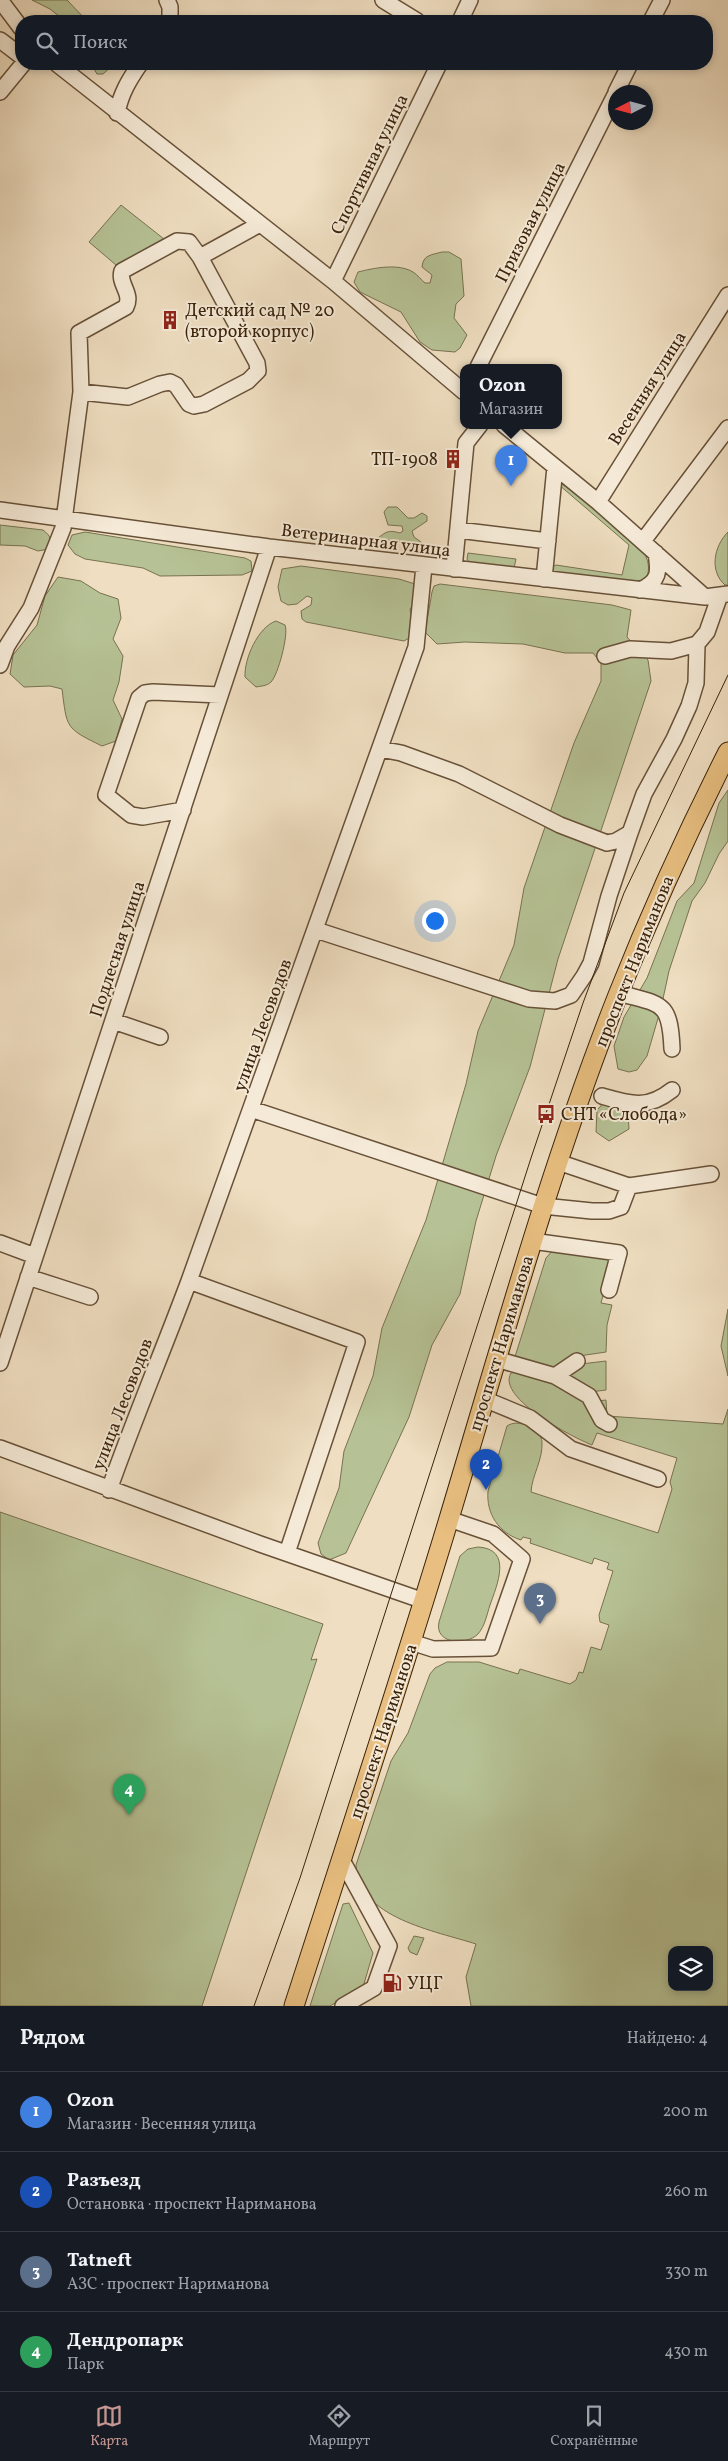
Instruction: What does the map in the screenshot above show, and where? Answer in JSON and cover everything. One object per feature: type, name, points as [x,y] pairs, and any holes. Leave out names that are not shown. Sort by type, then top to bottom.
[{"type":"main road","name":"проспект Нариманова","points":[[294,2006],[424,1601],[532,1241],[558,1162],[618,993],[677,858],[728,752]]},
{"type":"street","points":[[0,0],[15,20]]},
{"type":"street","points":[[167,0],[170,7],[170,15]]},
{"type":"street","points":[[383,0],[407,15]]},
{"type":"street","points":[[463,15],[470,0]]},
{"type":"street","points":[[654,15],[662,0]]},
{"type":"street","points":[[0,17],[15,30]]},
{"type":"street","points":[[0,40],[15,51]]},
{"type":"street","points":[[0,92],[17,70]]},
{"type":"street","points":[[64,70],[333,281],[460,389]]},
{"type":"street","points":[[117,112],[120,98],[136,70]]},
{"type":"street","name":"Спортивная улица","points":[[333,281],[436,70]]},
{"type":"street","name":"Призовая улица","points":[[620,85],[627,70]]},
{"type":"street","name":"Призовая улица","points":[[480,364],[608,109]]},
{"type":"street","points":[[200,257],[260,224]]},
{"type":"street","points":[[0,664],[7,646],[31,608],[58,546],[65,518],[81,392],[79,333],[126,307],[129,296],[121,276],[123,270],[180,240],[192,245],[256,363],[256,375],[198,406],[189,404],[176,385],[170,382],[128,397],[81,392]]},
{"type":"street","name":"Весенняя улица","points":[[598,502],[728,295]]},
{"type":"street","points":[[642,541],[728,428]]},
{"type":"street","points":[[454,569],[466,443],[477,429]]},
{"type":"street","points":[[509,429],[598,502],[656,553],[718,595],[707,632],[697,644],[671,651],[630,649],[605,656]]},
{"type":"street","points":[[544,579],[555,467]]},
{"type":"street","name":"Ветеринарная улица","points":[[0,510],[424,566],[640,590],[718,595]]},
{"type":"street","points":[[458,530],[548,541]]},
{"type":"street","name":"Подлесная улица","points":[[0,1363],[269,547]]},
{"type":"street","points":[[640,590],[651,585],[656,577],[658,567],[656,553]]},
{"type":"street","name":"улица Лесоводов","points":[[110,1490],[140,1405],[189,1281],[416,646],[424,566]]},
{"type":"street","points":[[316,930],[528,999],[555,1001],[571,995],[591,963],[609,896],[644,794],[674,740],[689,706],[696,683],[697,644]]},
{"type":"street","points":[[183,810],[143,817],[131,815],[106,795],[139,698],[145,693],[153,692],[220,695]]},
{"type":"street","points":[[380,749],[401,753],[459,774],[560,825],[607,843],[616,841],[630,833]]},
{"type":"street","points":[[618,993],[659,1005],[666,1010],[671,1026],[672,1049]]},
{"type":"street","points":[[113,1021],[160,1036]]},
{"type":"street","points":[[602,1096],[632,1104],[651,1103],[672,1090]]},
{"type":"street","points":[[251,1109],[543,1206],[609,1210],[621,1207],[629,1186]]},
{"type":"street","points":[[558,1162],[629,1186],[710,1174]]},
{"type":"street","points":[[532,1241],[619,1253],[609,1290]]},
{"type":"street","points":[[0,1243],[35,1256]]},
{"type":"street","points":[[28,1276],[90,1297]]},
{"type":"street","points":[[189,1281],[357,1342],[287,1553]]},
{"type":"street","points":[[496,1360],[555,1376],[589,1396],[596,1412],[602,1420],[609,1424]]},
{"type":"street","points":[[555,1376],[577,1361]]},
{"type":"street","points":[[484,1399],[530,1418],[571,1449],[658,1479]]},
{"type":"street","points":[[0,1448],[110,1490],[424,1601]]},
{"type":"street","points":[[411,1642],[433,1649],[491,1648],[522,1559],[493,1534],[449,1519]]},
{"type":"street","points":[[342,1860],[389,1946],[374,1988],[343,2006]]},
{"type":"green space","points":[[32,0],[67,0],[81,15],[58,15]]},
{"type":"green space","points":[[95,70],[107,70],[103,74],[97,74]]},
{"type":"green space","points":[[121,205],[164,239],[116,265],[89,242]]},
{"type":"green space","points":[[449,252],[461,259],[464,296],[456,304],[454,318],[467,335],[460,348],[455,352],[432,350],[420,342],[401,312],[360,292],[354,282],[358,272],[393,267],[407,269],[415,273],[425,283],[430,283],[432,275],[422,267],[424,260],[428,256]]},
{"type":"green space","points":[[560,483],[604,517],[644,553],[648,568],[644,583],[553,576],[550,568],[556,565],[622,575],[629,545],[558,484]]},
{"type":"green space","points":[[388,507],[397,507],[408,518],[414,518],[422,513],[427,516],[427,521],[412,531],[414,537],[421,542],[420,547],[416,550],[406,549],[399,541],[386,544],[378,541],[378,538],[391,531],[400,533],[403,531],[402,526],[388,525],[384,512]]},
{"type":"green space","points":[[0,525],[43,530],[50,538],[49,549],[38,551],[25,546],[0,545]]},
{"type":"green space","points":[[85,532],[245,558],[251,561],[252,571],[242,575],[160,576],[143,568],[85,559],[75,554],[68,545],[72,535]]},
{"type":"green space","points":[[728,532],[728,585],[725,585],[717,573],[715,558],[719,544]]},
{"type":"green space","points":[[468,553],[516,559],[514,568],[469,562],[467,559]]},
{"type":"green space","points":[[301,566],[399,579],[415,584],[415,603],[410,609],[413,627],[411,637],[404,641],[306,622],[302,619],[301,611],[311,605],[312,598],[307,596],[297,604],[288,605],[281,601],[278,587],[282,569]]},
{"type":"green space","points":[[58,577],[81,581],[100,593],[118,599],[121,618],[113,639],[123,656],[119,682],[113,700],[122,719],[116,741],[102,746],[81,735],[70,725],[65,712],[62,689],[50,686],[24,687],[10,674],[13,655],[37,625],[45,596]]},
{"type":"green space","points":[[440,584],[612,605],[631,610],[627,637],[648,660],[651,681],[558,959],[530,1067],[496,1156],[476,1221],[460,1294],[432,1345],[409,1417],[346,1553],[329,1560],[321,1554],[318,1543],[339,1488],[344,1451],[373,1376],[382,1328],[426,1220],[466,1084],[478,1031],[514,945],[524,888],[574,743],[601,681],[601,663],[593,653],[565,653],[523,644],[465,642],[437,644],[425,632],[432,592],[434,586]]},
{"type":"green space","points":[[276,621],[285,625],[286,630],[280,663],[271,682],[256,687],[245,677],[247,662],[253,644],[269,624]]},
{"type":"green space","points":[[728,790],[728,841],[719,854],[705,883],[692,901],[669,971],[661,1008],[647,1056],[637,1070],[629,1072],[618,1069],[614,1046],[624,1017],[647,978],[677,901],[694,883],[719,803]]},
{"type":"green space","points":[[613,1093],[623,1096],[628,1113],[629,1129],[609,1141],[596,1132],[597,1110]]},
{"type":"green space","points":[[554,1249],[602,1252],[612,1261],[601,1303],[612,1305],[607,1325],[606,1352],[579,1356],[551,1373],[514,1360],[546,1258]]},
{"type":"green space","points":[[728,1309],[728,1376],[721,1346]]},
{"type":"green space","points":[[606,1361],[606,1390],[590,1392],[569,1376],[569,1373],[581,1364]]},
{"type":"green space","points":[[515,1372],[553,1381],[588,1402],[606,1400],[607,1416],[723,1424],[728,1409],[728,2006],[471,2006],[466,1977],[476,1944],[401,1920],[384,1910],[370,1898],[360,1883],[356,1865],[391,1761],[408,1733],[430,1674],[435,1668],[447,1662],[479,1662],[518,1674],[520,1669],[570,1684],[576,1680],[579,1672],[583,1673],[591,1647],[601,1650],[609,1625],[600,1622],[599,1615],[613,1571],[607,1569],[609,1563],[594,1558],[592,1564],[530,1543],[531,1539],[523,1537],[521,1540],[513,1537],[500,1527],[492,1515],[489,1507],[488,1491],[507,1426],[517,1423],[523,1424],[538,1432],[541,1437],[541,1455],[531,1492],[658,1533],[672,1489],[670,1482],[677,1458],[597,1433],[592,1445],[539,1416],[515,1394],[509,1383],[511,1373]]},
{"type":"green space","points":[[0,1512],[323,1624],[311,1660],[317,1659],[202,2006],[0,2006]]},
{"type":"green space","points":[[478,1547],[489,1549],[496,1554],[500,1569],[499,1578],[484,1624],[478,1634],[466,1640],[452,1641],[441,1635],[439,1622],[460,1556],[468,1549]]},
{"type":"green space","points":[[349,1903],[373,1953],[363,1987],[330,2006],[310,2006],[343,1904]]},
{"type":"green space","points":[[414,1936],[424,1938],[417,1955],[410,1952],[408,1948]]},
{"type":"tram line","points":[[254,2006],[300,1878],[531,1158],[583,1003],[624,893],[728,675]]},
{"type":"place","name":"Детский сад № 20 (второй корпус)","points":[[170,320]]},
{"type":"place","name":"ТП-1908","points":[[453,459]]},
{"type":"place","name":"Ozon","points":[[511,486]]},
{"type":"place","name":"СНТ «Слобода»","points":[[546,1114]]},
{"type":"place","name":"Разъезд","points":[[486,1490]]},
{"type":"place","name":"Tatneft","points":[[540,1624]]},
{"type":"place","name":"Дендропарк","points":[[129,1815]]},
{"type":"place","name":"УЦГ","points":[[392,1983]]}]
